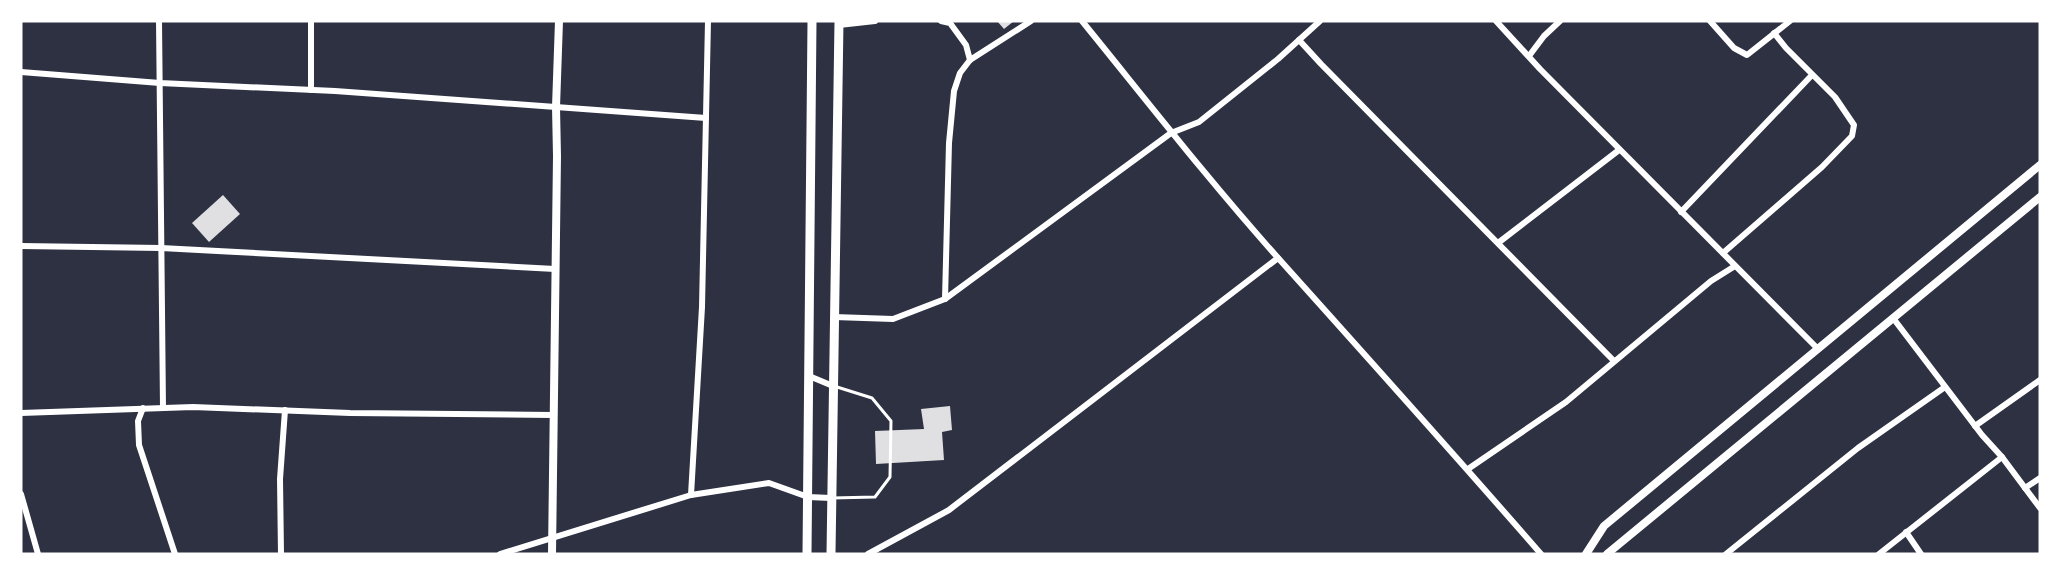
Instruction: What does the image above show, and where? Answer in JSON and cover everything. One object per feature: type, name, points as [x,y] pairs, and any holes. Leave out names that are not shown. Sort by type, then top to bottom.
[{"type":"main road","points":[[807,554],[812,21]]},
{"type":"main road","points":[[831,554],[839,23]]},
{"type":"street","points":[[159,21],[163,408]]},
{"type":"street","points":[[311,21],[311,90]]},
{"type":"street","points":[[552,554],[556,107],[559,21]]},
{"type":"street","points":[[691,495],[702,307],[708,21]]},
{"type":"street","points":[[839,23],[875,21]]},
{"type":"street","points":[[941,21],[950,23],[966,45],[970,60]]},
{"type":"street","points":[[945,299],[949,143],[954,91],[960,73],[970,60],[1031,21]]},
{"type":"street","points":[[1083,21],[1171,133],[1278,258],[1468,469],[1541,554]]},
{"type":"street","points":[[834,317],[893,319],[945,299],[1171,133],[1199,122],[1320,21]]},
{"type":"street","points":[[1496,21],[1619,150],[1818,349]]},
{"type":"street","points":[[1528,56],[1560,21]]},
{"type":"street","points":[[1710,21],[1734,48],[1748,55],[1790,21]]},
{"type":"street","points":[[1723,253],[1822,167],[1852,136],[1854,125],[1835,97],[1774,33]]},
{"type":"street","points":[[1299,40],[1614,362]]},
{"type":"street","points":[[21,72],[706,118]]},
{"type":"street","points":[[1681,212],[1812,75]]},
{"type":"street","points":[[1498,243],[1619,150]]},
{"type":"street","points":[[1586,554],[1604,526],[2040,165]]},
{"type":"street","points":[[1607,554],[2040,197]]},
{"type":"street","points":[[21,246],[161,248],[555,269]]},
{"type":"street","points":[[868,554],[949,510],[1278,258]]},
{"type":"street","points":[[1468,469],[1566,402],[1712,281],[1735,266]]},
{"type":"street","points":[[1893,318],[2040,508]]},
{"type":"street","points":[[809,376],[833,386]]},
{"type":"street","points":[[1975,426],[2040,380]]},
{"type":"street","points":[[1726,554],[1850,454],[1945,387]]},
{"type":"street","points":[[21,413],[193,407],[553,415]]},
{"type":"street","points":[[143,408],[138,421],[139,445],[175,554]]},
{"type":"street","points":[[281,554],[280,479],[285,410]]},
{"type":"street","points":[[1879,554],[2002,457]]},
{"type":"street","points":[[2025,488],[2040,478]]},
{"type":"street","points":[[500,554],[691,495],[770,483],[808,497],[831,498]]},
{"type":"street","points":[[21,494],[38,554]]},
{"type":"street","points":[[1906,532],[1921,554]]},
{"type":"lane","points":[[831,498],[875,497],[890,477],[891,421],[872,398],[833,386]]},
{"type":"building","points":[[997,21],[1014,21],[1004,29]]},
{"type":"building","points":[[223,195],[240,214],[209,242],[192,223]]},
{"type":"building","points":[[950,406],[952,430],[942,432],[944,460],[876,464],[875,431],[924,429],[921,409]]}]
